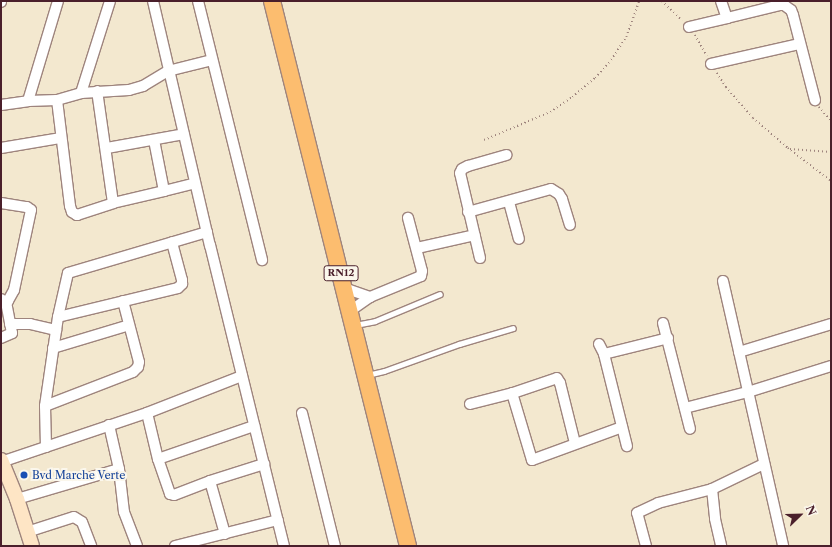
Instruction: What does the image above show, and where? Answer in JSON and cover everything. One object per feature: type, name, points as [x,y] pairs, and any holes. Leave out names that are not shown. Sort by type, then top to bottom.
[{"type":"main road","name":"RN12","points":[[272,1],[408,546]]},
{"type":"street","points":[[28,101],[58,1]]},
{"type":"street","points":[[81,92],[110,1]]},
{"type":"street","points":[[153,1],[168,71],[284,546]]},
{"type":"street","points":[[198,1],[262,260]]},
{"type":"street","points":[[721,1],[727,18]]},
{"type":"street","points":[[689,28],[784,5],[793,15],[815,100]]},
{"type":"street","points":[[711,64],[800,44]]},
{"type":"street","points":[[1,105],[28,101],[57,100],[81,92],[129,90],[143,86],[168,71],[212,60]]},
{"type":"street","points":[[97,91],[107,148],[113,203]]},
{"type":"street","points":[[57,100],[72,212],[77,215],[113,203],[164,192],[196,183]]},
{"type":"street","points":[[107,148],[184,134]]},
{"type":"street","points":[[1,148],[61,138]]},
{"type":"street","points":[[154,140],[164,192]]},
{"type":"street","points":[[480,258],[460,173],[462,169],[506,155]]},
{"type":"street","points":[[468,212],[551,190],[559,194],[562,198],[570,225]]},
{"type":"street","points":[[509,202],[519,239]]},
{"type":"street","points":[[1,203],[27,207],[31,210],[14,290],[11,297],[3,301],[12,333],[1,338]]},
{"type":"street","points":[[352,318],[370,297],[421,276],[422,271],[408,218]]},
{"type":"street","points":[[46,446],[45,406],[58,317],[68,272],[207,232]]},
{"type":"street","points":[[416,248],[475,235]]},
{"type":"street","points":[[58,317],[178,288],[182,284],[172,242]]},
{"type":"street","points":[[723,281],[783,546]]},
{"type":"street","points":[[344,288],[370,297]]},
{"type":"street","points":[[45,406],[133,372],[138,367],[130,325],[123,301]]},
{"type":"street","points":[[663,323],[690,429]]},
{"type":"street","points":[[10,324],[30,324],[56,330]]},
{"type":"street","points":[[739,352],[831,324]]},
{"type":"street","points":[[53,348],[130,325]]},
{"type":"street","points":[[604,354],[668,338]]},
{"type":"street","points":[[599,344],[604,354],[627,446]]},
{"type":"street","points":[[685,408],[748,392],[831,366]]},
{"type":"street","points":[[32,546],[17,499],[1,461],[147,413],[242,376]]},
{"type":"street","points":[[470,404],[512,393],[557,378],[560,383],[576,443]]},
{"type":"street","points":[[512,393],[532,460],[622,427]]},
{"type":"street","points":[[147,413],[158,459],[170,494],[174,495],[210,481],[264,464]]},
{"type":"street","points":[[302,413],[335,546]]},
{"type":"street","points":[[109,425],[119,469],[124,512],[137,546]]},
{"type":"street","points":[[158,459],[254,426]]},
{"type":"street","points":[[646,546],[637,513],[658,503],[712,489],[764,464]]},
{"type":"street","points":[[17,499],[119,469]]},
{"type":"street","points":[[210,481],[225,534]]},
{"type":"street","points":[[712,489],[715,519],[721,546]]},
{"type":"street","points":[[27,532],[74,517],[82,522],[86,529],[91,546]]},
{"type":"street","points":[[175,546],[202,543],[225,534],[278,520]]},
{"type":"lane","points":[[352,318],[375,320],[440,294]]},
{"type":"lane","points":[[366,375],[384,371],[459,344],[514,328]]},
{"type":"path","points":[[484,140],[550,112],[572,97],[595,78],[611,60],[626,37],[638,1]]},
{"type":"path","points":[[711,64],[726,87],[754,118],[788,148],[831,181]]},
{"type":"path","points":[[815,100],[831,121]]},
{"type":"path","points":[[788,148],[831,152]]},
{"type":"place","name":"Bvd Marche Verte","points":[[24,475]]}]
